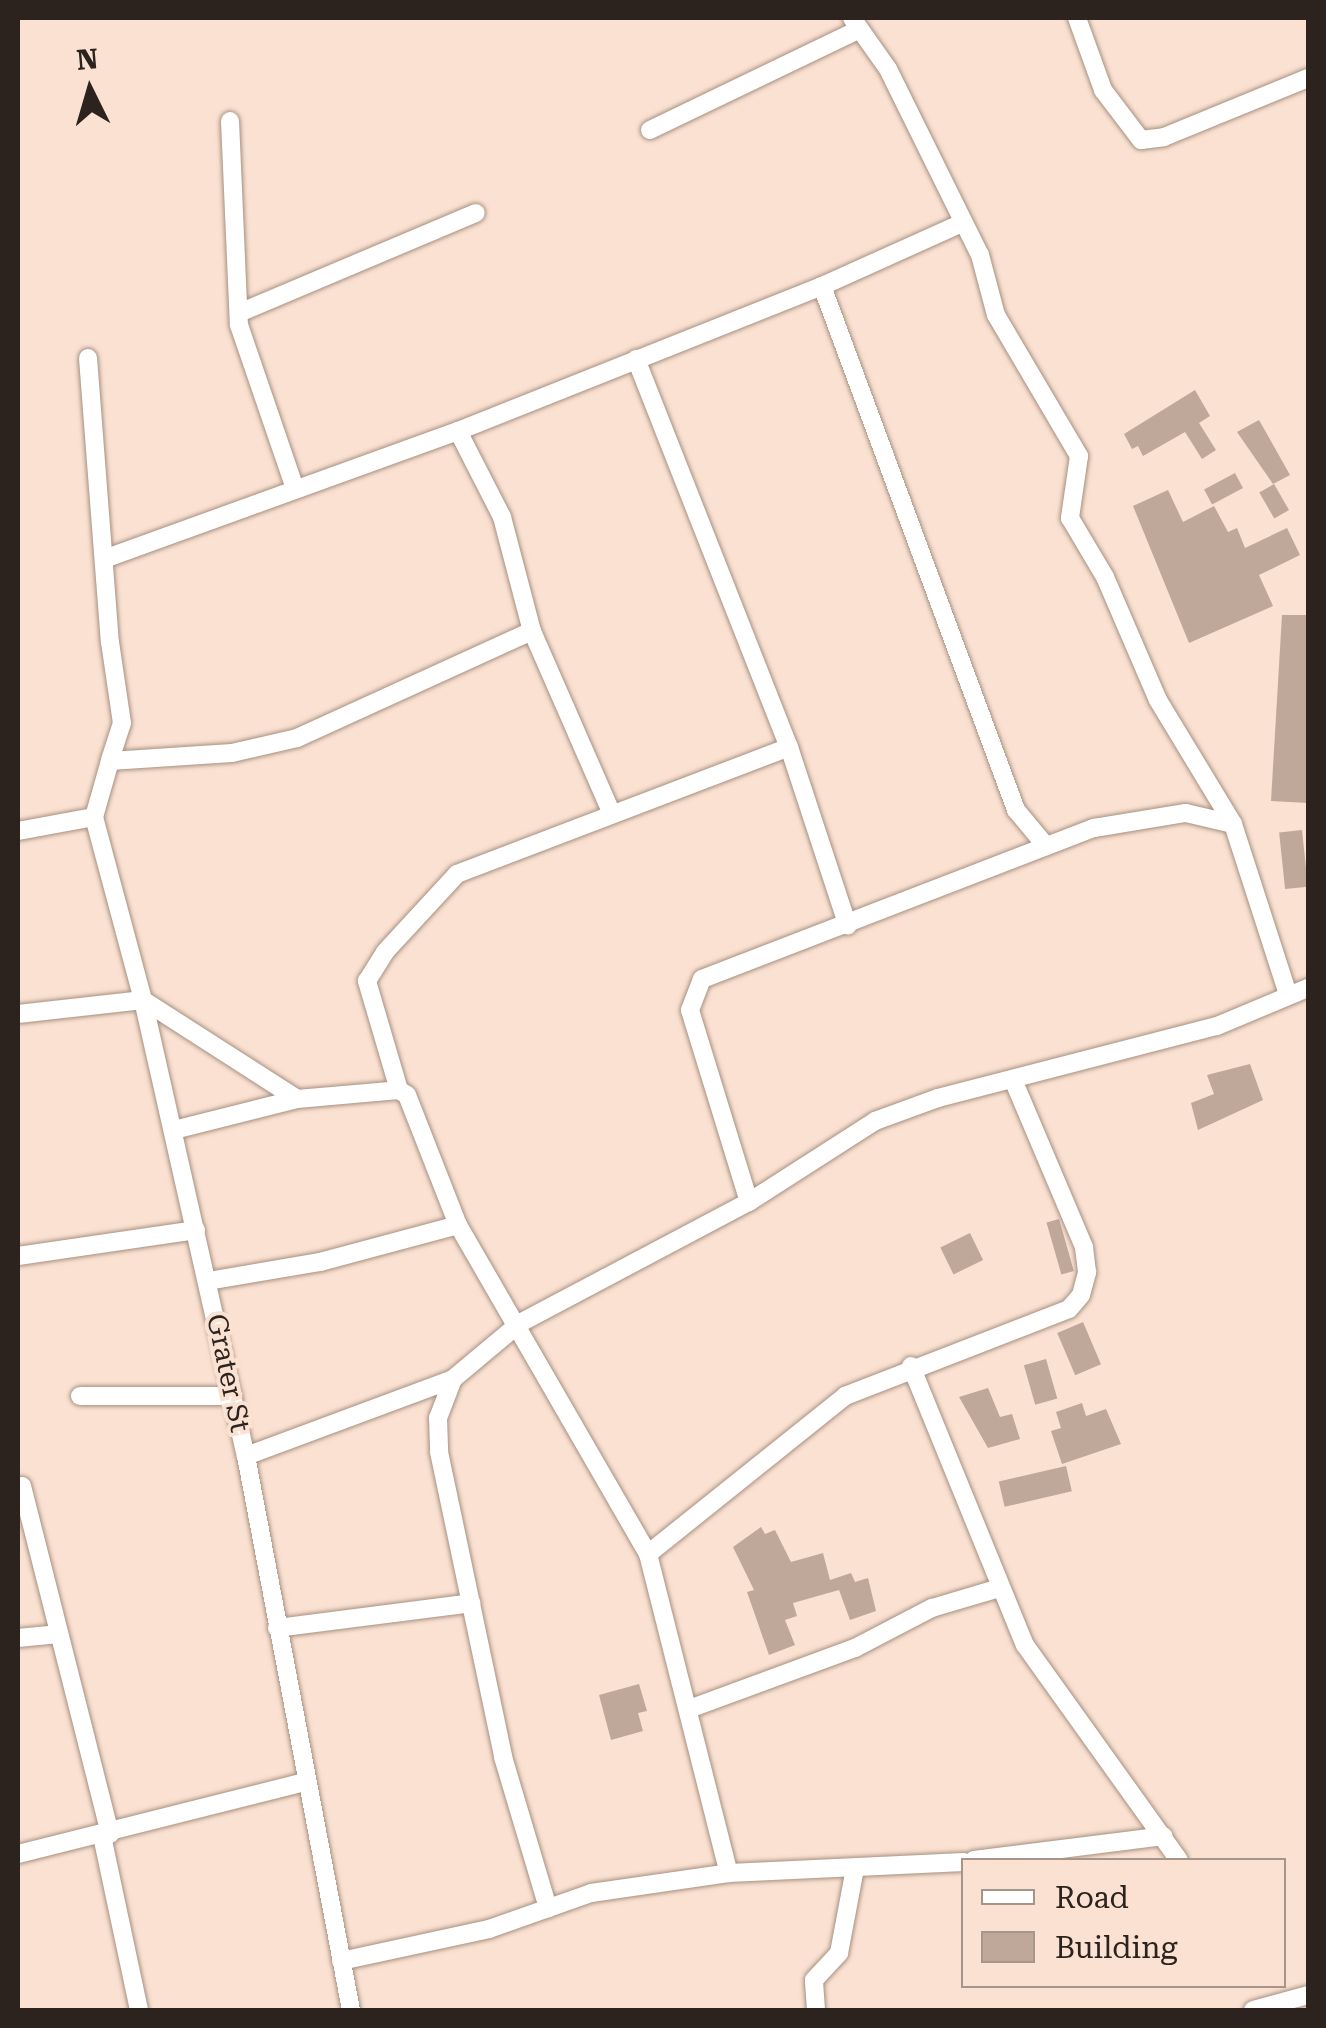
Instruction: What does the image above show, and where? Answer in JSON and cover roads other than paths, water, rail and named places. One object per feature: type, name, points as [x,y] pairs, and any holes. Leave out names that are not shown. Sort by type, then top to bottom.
[{"type":"street","points":[[1077,18],[1103,90],[1141,140],[1164,138],[1308,78]]},
{"type":"street","points":[[650,130],[855,24],[888,69],[960,224],[980,255],[996,315],[1079,456],[1070,518],[1105,577],[1158,700],[1233,824],[1288,994]]},
{"type":"street","points":[[230,121],[244,349],[294,486]]},
{"type":"street","points":[[239,313],[476,213]]},
{"type":"street","points":[[108,558],[294,486],[458,431],[822,286],[960,224]]},
{"type":"street","points":[[822,286],[1016,810],[1046,846]]},
{"type":"street","points":[[18,831],[94,817],[122,723],[110,642],[108,558],[88,358]]},
{"type":"street","points":[[636,360],[789,747],[848,926]]},
{"type":"street","points":[[458,431],[502,517],[532,631],[611,812]]},
{"type":"street","points":[[110,761],[232,753],[297,738],[532,631]]},
{"type":"street","points":[[729,1872],[648,1554],[520,1323],[458,1225],[399,1090],[367,982],[385,952],[457,874],[789,747]]},
{"type":"street","points":[[749,1202],[691,996],[702,978],[848,926],[1046,846],[1146,816],[1186,813],[1233,824]]},
{"type":"street","name":"Grater St","points":[[94,817],[174,1130],[246,1456],[351,2010]]},
{"type":"street","points":[[246,1456],[454,1379],[520,1323],[749,1202],[876,1122],[1013,1080],[1217,1026],[1308,988]]},
{"type":"street","points":[[18,1014],[143,1000],[297,1100]]},
{"type":"street","points":[[648,1554],[844,1396],[912,1366],[1069,1309],[1080,1294],[1087,1272],[1084,1247],[1013,1080]]},
{"type":"street","points":[[174,1130],[297,1100],[399,1090]]},
{"type":"street","points":[[208,1282],[320,1262],[458,1225]]},
{"type":"street","points":[[18,1256],[196,1230]]},
{"type":"street","points":[[912,1366],[999,1588],[1026,1645],[1177,1858]]},
{"type":"street","points":[[454,1379],[438,1418],[439,1452],[503,1757],[548,1908]]},
{"type":"street","points":[[80,1396],[233,1396]]},
{"type":"street","points":[[22,1486],[106,1835],[139,2010]]},
{"type":"street","points":[[689,1709],[855,1648],[932,1608],[999,1588]]},
{"type":"street","points":[[277,1628],[472,1603]]},
{"type":"street","points":[[18,1638],[59,1634]]},
{"type":"street","points":[[18,1854],[305,1782]]},
{"type":"street","points":[[990,1858],[1163,1836]]},
{"type":"street","points":[[341,1961],[489,1929],[591,1894],[729,1872],[961,1862]]},
{"type":"street","points":[[816,2010],[814,1980],[839,1953],[855,1868]]},
{"type":"street","points":[[1253,2010],[1308,1995]]}]
